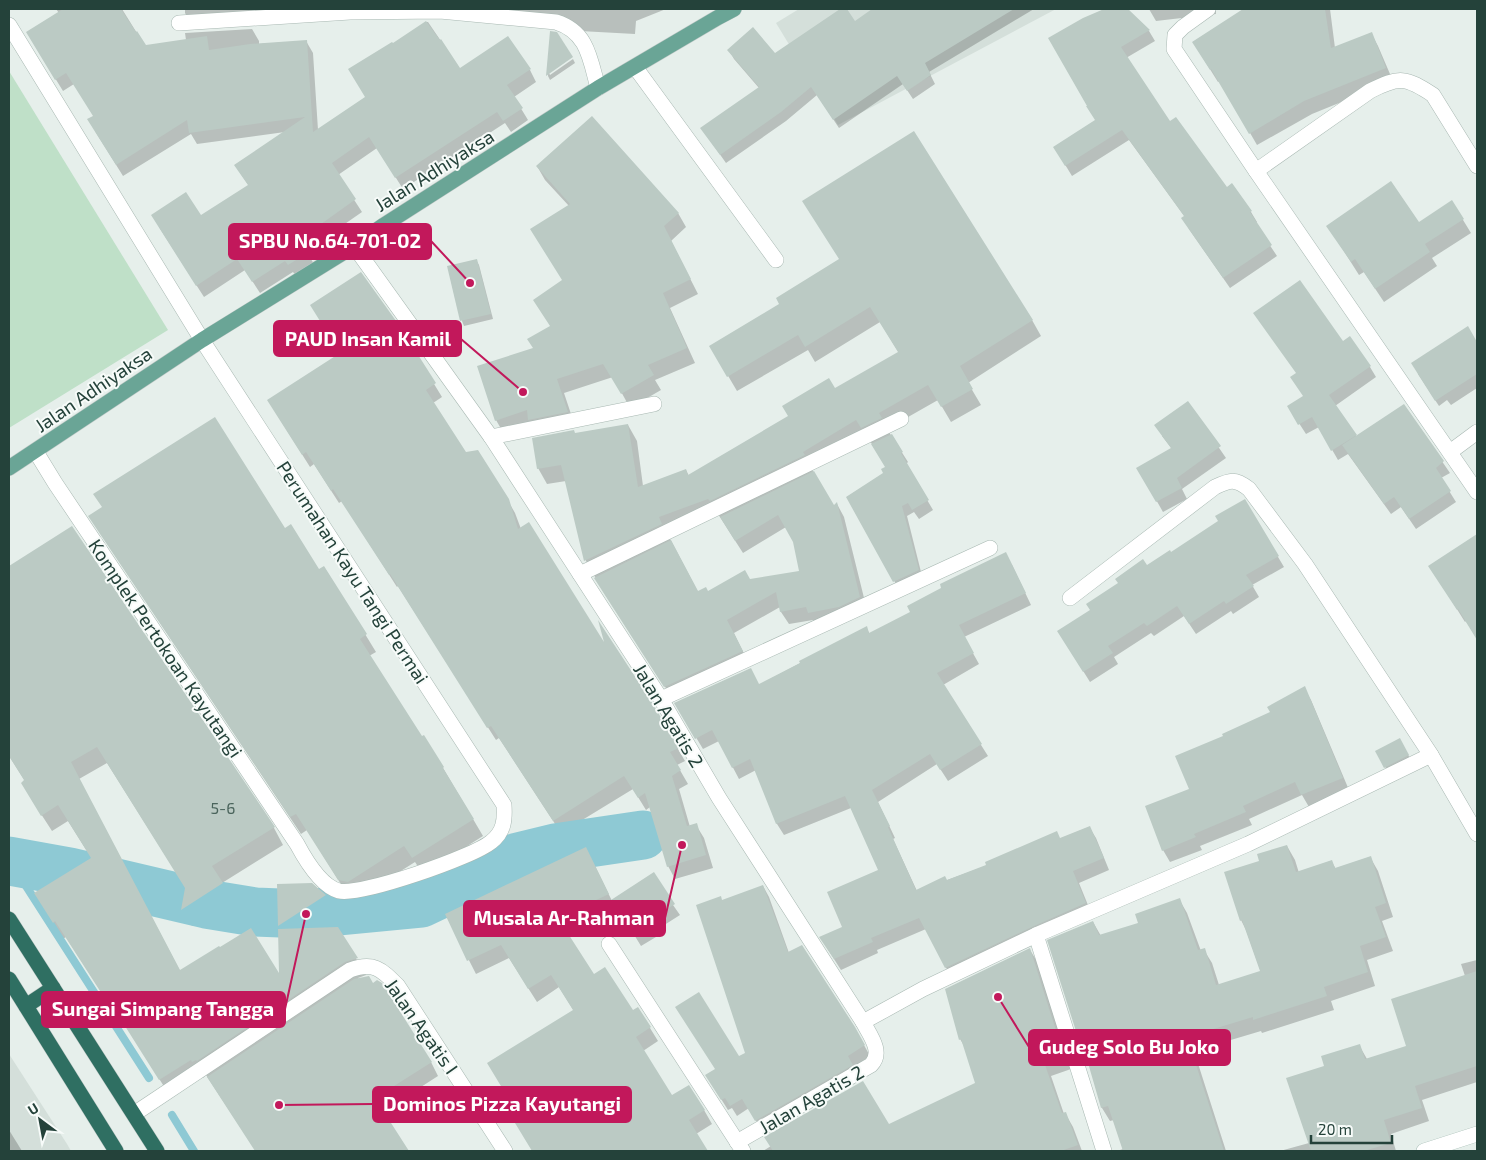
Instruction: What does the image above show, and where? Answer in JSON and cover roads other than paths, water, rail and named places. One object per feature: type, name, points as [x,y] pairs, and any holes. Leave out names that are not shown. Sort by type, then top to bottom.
[{"type":"highway","points":[[9,919],[157,1151]]},
{"type":"highway","points":[[9,979],[116,1151]]},
{"type":"highway","points":[[26,1006],[54,988]]},
{"type":"main road","name":"Jalan Adhiyaksa","points":[[9,468],[36,452],[202,340],[354,246],[598,88],[635,67],[716,13],[734,9]]},
{"type":"street","points":[[1208,9],[1175,35],[1174,49],[1477,492]]},
{"type":"street","points":[[179,23],[350,12],[440,11],[556,22],[572,30],[586,46],[598,88]]},
{"type":"street","name":"Perumahan Kayu Tangi Permai","points":[[9,25],[202,340],[504,805]]},
{"type":"street","points":[[635,67],[776,260]]},
{"type":"street","points":[[1256,171],[1370,91],[1387,82],[1403,79],[1433,95],[1477,166]]},
{"type":"street","name":"Jalan Agatis 2","points":[[354,246],[491,436],[661,699],[719,798],[863,1022],[873,1041],[877,1054],[874,1062],[740,1147]]},
{"type":"street","points":[[491,436],[654,404]]},
{"type":"street","points":[[580,574],[901,419]]},
{"type":"street","points":[[1450,452],[1477,432]]},
{"type":"street","name":"Komplek Pertokoan Kayutangi","points":[[36,452],[297,844],[309,865],[328,884],[339,891],[358,891],[403,878],[473,853],[491,842],[500,833],[504,824],[504,805]]},
{"type":"street","points":[[1070,598],[1215,487],[1229,480],[1240,482],[1249,489],[1304,564],[1431,755],[1477,834]]},
{"type":"street","points":[[661,699],[990,548]]},
{"type":"street","points":[[863,1022],[923,989],[1036,935],[1248,844],[1431,755]]},
{"type":"street","points":[[1036,935],[1104,1151]]},
{"type":"street","points":[[610,944],[740,1147]]},
{"type":"street","name":"Jalan Agatis I","points":[[134,1114],[350,970],[367,966],[384,972],[398,986],[506,1151]]},
{"type":"street","points":[[1424,1151],[1477,1134]]},
{"type":"waterway","points":[[9,861],[70,872],[206,904],[255,912],[306,914],[421,903],[518,857],[555,848],[643,835]]},
{"type":"waterway","points":[[10,861],[149,1078]]},
{"type":"waterway","points":[[172,1115],[194,1151]]},
{"type":"place","name":"SPBU No.64-701-02","points":[[470,283]]},
{"type":"place","name":"PAUD Insan Kamil","points":[[523,392]]},
{"type":"place","name":"Musala Ar-Rahman","points":[[682,845]]},
{"type":"place","name":"Sungai Simpang Tangga","points":[[306,914]]},
{"type":"place","name":"Gudeg Solo Bu Joko","points":[[998,997]]},
{"type":"place","name":"Dominos Pizza Kayutangi","points":[[279,1105]]}]
